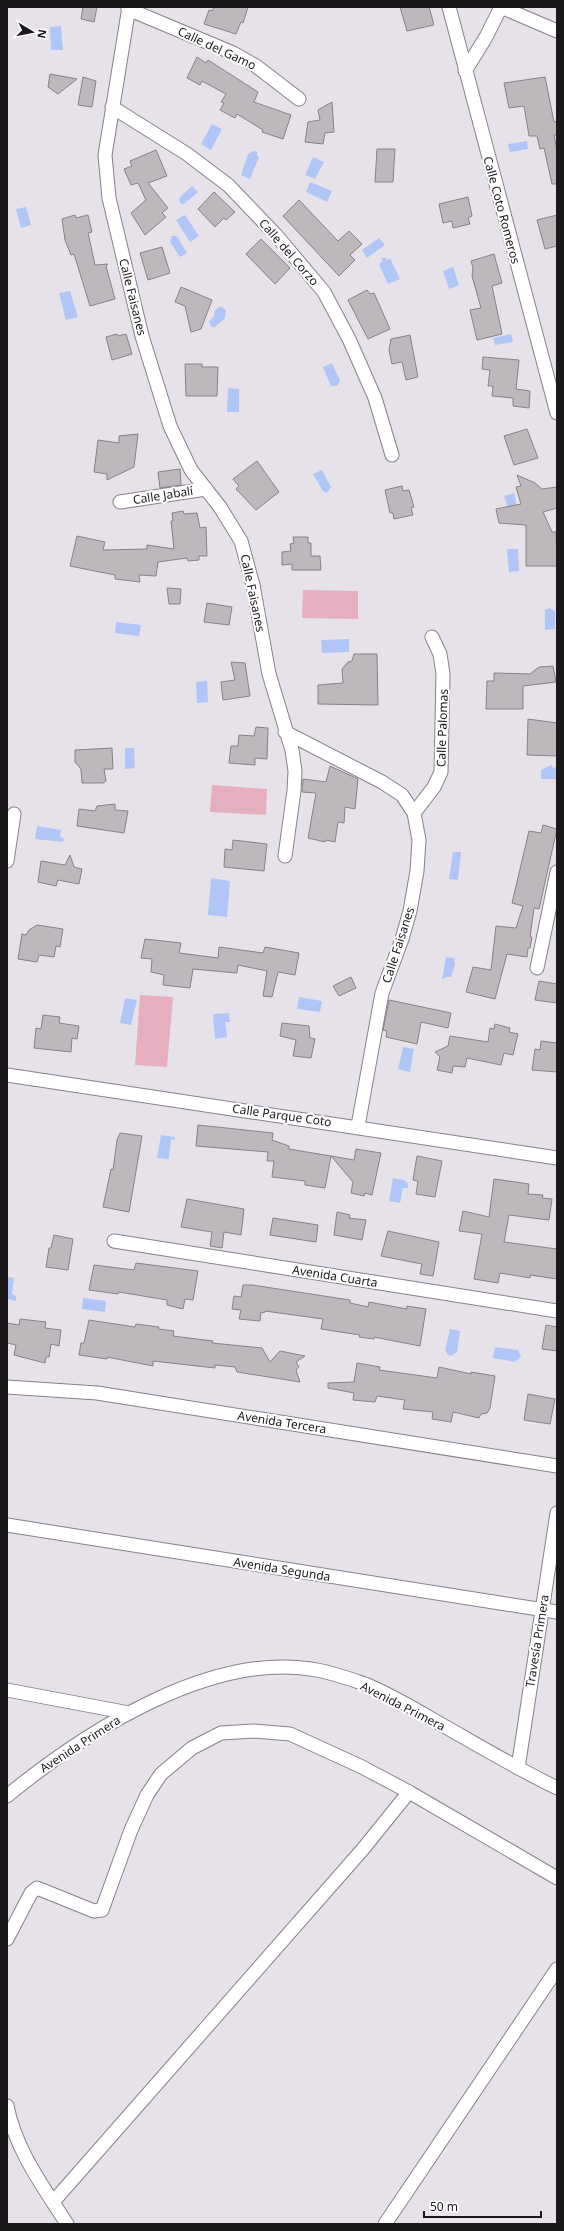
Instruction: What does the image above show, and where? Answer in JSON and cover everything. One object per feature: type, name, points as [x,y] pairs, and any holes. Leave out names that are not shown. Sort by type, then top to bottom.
[{"type":"street","name":"Calle Coto Romeros","points":[[449,7],[557,413]]},
{"type":"street","points":[[465,71],[486,37],[501,7],[557,31]]},
{"type":"street","name":"Calle del Gamo","points":[[128,8],[233,53],[256,66],[299,99]]},
{"type":"street","name":"Calle Faisanes","points":[[128,8],[105,155],[109,198],[142,336],[170,426],[191,470],[206,489],[241,541],[253,585],[269,674],[285,732],[382,782],[402,795],[414,813],[419,840],[417,871],[410,911],[402,939],[382,993],[358,1126]]},
{"type":"street","name":"Calle del Corzo","points":[[112,107],[186,154],[228,185],[276,235],[324,292],[349,339],[374,398],[392,455]]},
{"type":"street","name":"Calle Jabalí","points":[[120,502],[206,489]]},
{"type":"street","name":"Calle Palomas","points":[[414,813],[434,787],[441,772],[443,674],[440,654],[432,637]]},
{"type":"street","points":[[285,732],[292,750],[295,771],[294,791],[285,856]]},
{"type":"street","points":[[7,861],[14,814]]},
{"type":"street","points":[[537,968],[557,872]]},
{"type":"street","name":"Calle Parque Coto","points":[[7,1075],[358,1126],[557,1158]]},
{"type":"street","name":"Avenida Cuarta","points":[[114,1240],[557,1311]]},
{"type":"street","name":"Avenida Tercera","points":[[7,1387],[98,1393],[557,1466]]},
{"type":"street","name":"Travesía Primera","points":[[518,1768],[557,1513]]},
{"type":"street","name":"Avenida Segunda","points":[[7,1525],[557,1612]]},
{"type":"street","name":"Avenida Primera","points":[[7,1796],[42,1767],[129,1712],[187,1686],[238,1672],[274,1668],[317,1670],[365,1685],[406,1704],[518,1768],[557,1788]]},
{"type":"street","points":[[7,1690],[129,1712]]},
{"type":"street","points":[[7,1938],[31,1893],[37,1888],[94,1911],[102,1910],[131,1830],[148,1795],[161,1774],[192,1748],[221,1733],[253,1731],[290,1734],[362,1767],[409,1792],[557,1878]]},
{"type":"street","points":[[53,2202],[358,1855],[409,1792]]},
{"type":"street","points":[[385,2224],[557,1969]]},
{"type":"street","points":[[7,2106],[15,2138],[30,2167],[67,2224]]},
{"type":"shaded area","points":[[303,590],[358,591],[358,619],[302,618]]},
{"type":"shaded area","points":[[212,785],[267,789],[266,815],[210,812]]},
{"type":"shaded area","points":[[140,995],[173,997],[167,1067],[135,1065]]},
{"type":"water","points":[[61,26],[63,50],[51,50],[50,27]]},
{"type":"water","points":[[212,124],[222,129],[211,150],[201,144]]},
{"type":"water","points":[[527,141],[528,149],[510,152],[508,144]]},
{"type":"water","points":[[254,151],[257,152],[257,156],[259,157],[250,179],[241,175],[248,154]]},
{"type":"water","points":[[313,157],[324,162],[315,179],[305,175]]},
{"type":"water","points":[[310,182],[332,191],[327,202],[306,192]]},
{"type":"water","points":[[192,186],[198,192],[184,204],[180,203],[179,198]]},
{"type":"water","points":[[26,207],[31,225],[21,228],[16,209]]},
{"type":"water","points":[[185,215],[199,236],[190,242],[176,220]]},
{"type":"water","points":[[172,236],[177,236],[187,253],[180,257],[170,242]]},
{"type":"water","points":[[379,238],[385,245],[367,258],[362,250]]},
{"type":"water","points":[[385,257],[387,260],[390,258],[400,279],[388,284],[379,264],[383,261],[381,259]]},
{"type":"water","points":[[453,267],[459,285],[449,289],[443,271]]},
{"type":"water","points":[[70,291],[78,317],[66,320],[59,293]]},
{"type":"water","points":[[221,306],[226,310],[225,318],[215,327],[211,327],[209,321],[214,316],[215,310]]},
{"type":"water","points":[[511,334],[513,342],[495,345],[493,338]]},
{"type":"water","points":[[332,363],[340,381],[337,386],[331,386],[323,367]]},
{"type":"water","points":[[228,388],[239,389],[239,412],[227,412]]},
{"type":"water","points":[[322,470],[331,487],[327,493],[323,491],[313,474]]},
{"type":"water","points":[[514,493],[518,512],[510,514],[504,496]]},
{"type":"water","points":[[507,549],[518,549],[519,571],[509,572]]},
{"type":"water","points":[[549,608],[555,611],[555,629],[545,630],[545,610]]},
{"type":"water","points":[[116,622],[141,625],[139,636],[115,633]]},
{"type":"water","points":[[349,639],[349,652],[322,653],[321,640]]},
{"type":"water","points":[[207,681],[208,702],[197,703],[196,682]]},
{"type":"water","points":[[125,748],[134,748],[135,768],[125,769]]},
{"type":"water","points":[[551,765],[554,769],[557,765],[557,779],[541,779],[541,770]]},
{"type":"water","points":[[37,826],[61,830],[60,837],[64,838],[63,842],[35,839]]},
{"type":"water","points":[[453,852],[461,852],[458,880],[449,879]]},
{"type":"water","points":[[211,878],[230,881],[227,917],[208,915]]},
{"type":"water","points":[[446,957],[454,958],[455,964],[451,977],[446,977],[442,980]]},
{"type":"water","points":[[299,997],[322,1001],[320,1012],[297,1009]]},
{"type":"water","points":[[125,998],[137,1000],[131,1025],[120,1023]]},
{"type":"water","points":[[229,1013],[230,1022],[225,1022],[227,1037],[215,1039],[213,1014]]},
{"type":"water","points":[[403,1047],[414,1049],[410,1072],[398,1069]]},
{"type":"water","points":[[161,1135],[175,1137],[175,1140],[171,1139],[169,1159],[157,1158]]},
{"type":"water","points":[[393,1178],[404,1180],[408,1184],[408,1188],[403,1188],[400,1203],[389,1201]]},
{"type":"water","points":[[7,1277],[14,1278],[12,1294],[16,1296],[16,1301],[7,1299]]},
{"type":"water","points":[[83,1298],[106,1301],[105,1312],[82,1309]]},
{"type":"water","points":[[450,1329],[460,1331],[457,1352],[451,1356],[448,1355],[445,1350]]},
{"type":"water","points":[[495,1347],[518,1350],[521,1357],[515,1362],[493,1358]]},
{"type":"building","points":[[83,7],[97,7],[94,22],[81,19]]},
{"type":"building","points":[[214,7],[248,7],[243,23],[241,22],[236,34],[204,24],[209,10],[212,11]]},
{"type":"building","points":[[400,7],[429,7],[434,25],[407,31]]},
{"type":"building","points":[[197,57],[206,63],[208,60],[258,92],[254,102],[291,115],[283,139],[262,132],[263,130],[237,114],[235,118],[220,110],[224,103],[221,102],[226,94],[202,81],[200,85],[187,78]]},
{"type":"building","points":[[50,74],[77,79],[58,94],[48,87]]},
{"type":"building","points":[[83,77],[96,81],[92,107],[78,105]]},
{"type":"building","points":[[545,77],[554,122],[557,121],[557,135],[554,135],[557,151],[557,184],[552,184],[544,148],[540,149],[537,136],[529,136],[524,106],[509,108],[504,83]]},
{"type":"building","points":[[332,102],[334,132],[325,133],[323,144],[305,142],[308,122],[320,120],[318,110]]},
{"type":"building","points":[[377,149],[395,149],[393,182],[375,182]]},
{"type":"building","points":[[156,150],[167,176],[148,183],[168,208],[162,213],[166,217],[145,235],[131,213],[146,200],[138,183],[131,185],[124,169],[132,166],[130,161]]},
{"type":"building","points":[[214,192],[235,212],[226,220],[224,218],[215,227],[198,209]]},
{"type":"building","points":[[468,197],[472,216],[468,218],[470,224],[453,228],[452,221],[443,223],[439,204]]},
{"type":"building","points":[[299,200],[338,241],[349,231],[362,244],[350,255],[355,260],[339,276],[283,216]]},
{"type":"building","points":[[75,215],[76,218],[88,215],[92,232],[88,233],[95,265],[108,264],[106,266],[115,299],[90,306],[74,254],[71,255],[65,240],[62,219]]},
{"type":"building","points":[[557,215],[557,246],[545,249],[537,220]]},
{"type":"building","points":[[261,239],[290,268],[275,284],[246,254]]},
{"type":"building","points":[[162,247],[170,273],[148,280],[140,253]]},
{"type":"building","points":[[494,254],[502,283],[492,286],[502,334],[477,340],[470,310],[481,308],[472,276],[473,268],[471,261]]},
{"type":"building","points":[[181,287],[212,300],[201,329],[191,332],[185,306],[175,302]]},
{"type":"building","points":[[367,290],[370,294],[374,293],[390,329],[368,339],[348,300]]},
{"type":"building","points":[[117,334],[118,336],[126,334],[132,354],[112,360],[106,337]]},
{"type":"building","points":[[410,335],[418,377],[406,380],[402,362],[392,364],[389,350],[391,339]]},
{"type":"building","points":[[483,357],[519,360],[516,389],[530,391],[529,408],[513,406],[513,398],[492,396],[493,386],[488,386],[490,370],[482,369]]},
{"type":"building","points":[[185,364],[202,364],[202,367],[218,367],[217,396],[186,396]]},
{"type":"building","points":[[527,429],[538,458],[514,465],[504,436]]},
{"type":"building","points":[[138,434],[134,467],[107,480],[107,474],[94,472],[98,440],[119,443],[119,436]]},
{"type":"building","points":[[257,461],[279,492],[256,510],[236,489],[239,486],[233,479]]},
{"type":"building","points":[[180,469],[181,485],[160,488],[158,472]]},
{"type":"building","points":[[517,475],[535,483],[542,489],[557,487],[557,508],[543,512],[552,532],[556,532],[557,566],[526,566],[526,525],[499,523],[496,509],[521,504],[516,487],[521,486]]},
{"type":"building","points":[[402,486],[403,491],[409,490],[414,507],[411,508],[413,515],[394,519],[393,513],[390,513],[385,490]]},
{"type":"building","points":[[183,511],[184,514],[197,513],[200,528],[206,527],[207,556],[199,556],[199,560],[188,561],[187,558],[158,562],[156,576],[139,575],[140,582],[115,579],[115,575],[70,566],[77,536],[105,542],[103,550],[147,549],[147,545],[174,549],[171,521],[173,521],[172,513]]},
{"type":"building","points":[[293,537],[308,537],[308,543],[311,543],[311,556],[320,556],[321,570],[292,570],[292,564],[282,565],[282,552],[291,551],[290,544],[294,543]]},
{"type":"building","points":[[167,588],[181,589],[180,604],[169,604]]},
{"type":"building","points":[[207,603],[232,607],[229,625],[204,622]]},
{"type":"building","points":[[354,654],[377,654],[378,705],[318,704],[318,685],[343,683],[342,669],[348,662],[352,661]]},
{"type":"building","points":[[231,662],[245,663],[250,696],[223,700],[221,682],[235,680]]},
{"type":"building","points":[[553,666],[556,682],[523,686],[523,709],[486,709],[487,681],[494,681],[494,673],[530,674],[539,667]]},
{"type":"building","points":[[528,719],[557,723],[557,756],[527,755]]},
{"type":"building","points":[[256,727],[268,728],[267,759],[255,758],[255,765],[229,763],[231,746],[238,746],[239,735],[254,736]]},
{"type":"building","points":[[112,748],[113,769],[104,769],[106,781],[103,783],[82,783],[81,769],[75,762],[75,750]]},
{"type":"building","points":[[330,766],[358,779],[355,809],[345,807],[344,823],[338,822],[335,842],[326,840],[325,842],[308,838],[316,793],[302,792],[303,779],[326,782]]},
{"type":"building","points":[[115,804],[115,810],[128,811],[124,833],[77,826],[79,809],[95,811],[97,806]]},
{"type":"building","points":[[543,825],[557,829],[539,909],[534,908],[530,937],[532,937],[530,948],[528,948],[527,957],[507,954],[495,999],[466,992],[473,967],[491,970],[496,926],[516,928],[523,906],[512,903],[529,831],[541,833]]},
{"type":"building","points":[[233,840],[267,844],[264,871],[224,867],[225,849],[232,850]]},
{"type":"building","points":[[70,855],[74,867],[82,869],[79,884],[58,880],[56,886],[38,882],[41,861],[65,865]]},
{"type":"building","points":[[37,925],[63,929],[60,947],[56,946],[54,957],[39,955],[37,962],[18,959],[22,934],[26,935],[29,930]]},
{"type":"building","points":[[145,939],[181,943],[179,953],[218,958],[219,947],[263,953],[265,947],[299,953],[295,975],[278,972],[272,997],[263,996],[267,971],[238,965],[237,973],[193,969],[190,988],[163,985],[164,975],[151,972],[152,959],[141,958]]},
{"type":"building","points":[[351,977],[356,988],[339,996],[333,986]]},
{"type":"building","points":[[539,981],[557,984],[557,1003],[535,1000]]},
{"type":"building","points":[[389,1000],[451,1013],[448,1028],[421,1022],[417,1044],[386,1037],[387,1031],[383,1030]]},
{"type":"building","points":[[43,1015],[60,1017],[59,1023],[79,1026],[77,1039],[72,1038],[71,1052],[34,1048],[36,1028],[41,1029]]},
{"type":"building","points":[[282,1023],[309,1026],[310,1038],[315,1039],[311,1058],[293,1056],[296,1040],[280,1036]]},
{"type":"building","points":[[495,1024],[510,1028],[509,1032],[518,1034],[513,1055],[504,1053],[501,1065],[467,1058],[465,1067],[453,1066],[452,1073],[437,1070],[440,1057],[435,1052],[448,1046],[450,1036],[488,1042],[490,1028],[494,1029]]},
{"type":"building","points":[[541,1041],[557,1043],[557,1072],[532,1070],[535,1049],[540,1050]]},
{"type":"building","points":[[198,1125],[273,1133],[272,1140],[289,1146],[289,1149],[331,1156],[325,1188],[305,1185],[305,1181],[272,1177],[274,1161],[267,1161],[268,1152],[196,1146]]},
{"type":"building","points":[[120,1133],[142,1136],[129,1212],[103,1207],[111,1169],[113,1170],[117,1140]]},
{"type":"building","points":[[356,1149],[381,1153],[372,1195],[365,1193],[364,1196],[351,1193],[353,1182],[331,1156],[354,1160]]},
{"type":"building","points":[[417,1156],[442,1161],[435,1197],[416,1194],[418,1181],[413,1180]]},
{"type":"building","points":[[494,1179],[529,1184],[528,1194],[543,1195],[542,1198],[552,1199],[549,1220],[509,1215],[504,1242],[557,1249],[557,1279],[530,1275],[530,1278],[500,1273],[498,1283],[474,1279],[482,1234],[459,1231],[463,1211],[489,1217]]},
{"type":"building","points":[[187,1199],[244,1209],[241,1235],[224,1232],[222,1248],[210,1246],[212,1232],[181,1227]]},
{"type":"building","points":[[337,1212],[350,1215],[349,1218],[366,1220],[362,1240],[334,1235]]},
{"type":"building","points":[[273,1218],[318,1225],[316,1242],[270,1235]]},
{"type":"building","points":[[388,1231],[439,1242],[433,1276],[420,1274],[422,1264],[381,1256]]},
{"type":"building","points":[[54,1235],[73,1239],[68,1270],[46,1267],[49,1248],[51,1248]]},
{"type":"building","points":[[136,1263],[198,1271],[193,1300],[185,1299],[183,1309],[167,1305],[167,1300],[119,1292],[118,1294],[89,1290],[94,1265],[134,1270]]},
{"type":"building","points":[[243,1285],[252,1285],[350,1300],[350,1303],[368,1307],[369,1302],[407,1309],[407,1306],[426,1309],[420,1346],[374,1337],[374,1339],[359,1337],[360,1335],[321,1329],[323,1319],[265,1311],[264,1313],[261,1312],[260,1321],[239,1319],[241,1310],[232,1309],[234,1296],[241,1297]]},
{"type":"building","points":[[20,1319],[46,1322],[45,1328],[61,1330],[59,1346],[51,1344],[49,1357],[46,1357],[45,1363],[14,1355],[16,1345],[7,1343],[7,1323],[19,1325]]},
{"type":"building","points":[[89,1320],[135,1327],[136,1324],[159,1327],[158,1329],[174,1331],[173,1336],[213,1341],[212,1343],[262,1348],[270,1362],[280,1351],[305,1356],[296,1362],[299,1367],[296,1370],[300,1382],[237,1372],[235,1367],[215,1365],[215,1368],[153,1361],[153,1366],[107,1357],[107,1359],[79,1355],[81,1343],[84,1343]]},
{"type":"building","points":[[546,1325],[557,1327],[557,1351],[542,1349]]},
{"type":"building","points":[[357,1363],[380,1367],[379,1370],[437,1378],[439,1367],[471,1374],[471,1372],[495,1376],[490,1408],[487,1413],[481,1414],[479,1418],[453,1412],[451,1422],[432,1419],[433,1412],[403,1409],[405,1400],[377,1396],[375,1402],[353,1400],[354,1393],[328,1388],[328,1383],[354,1382]]},
{"type":"building","points":[[528,1394],[555,1399],[550,1424],[524,1420]]}]
